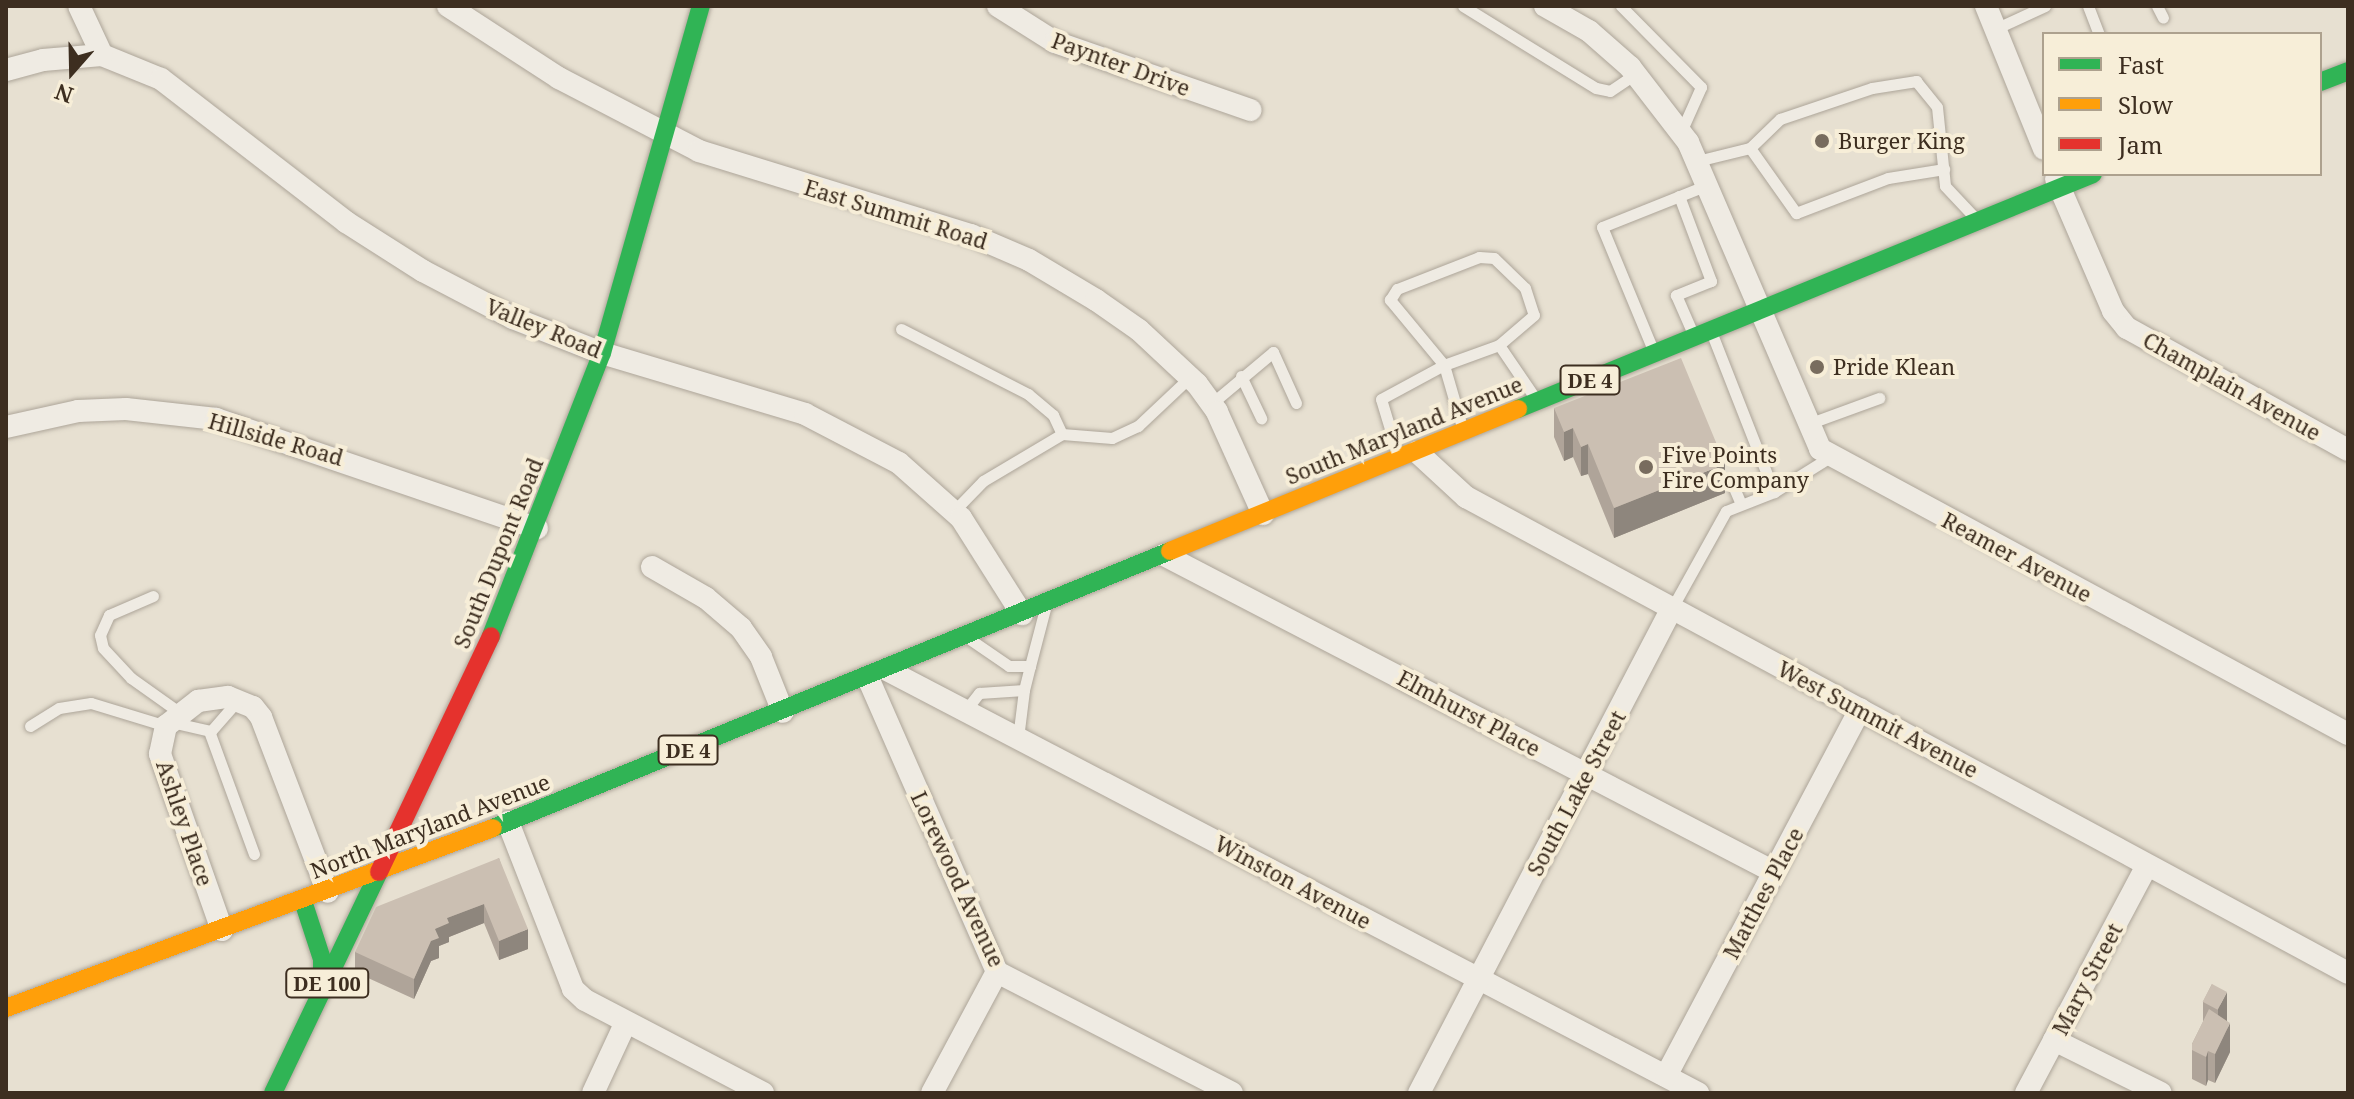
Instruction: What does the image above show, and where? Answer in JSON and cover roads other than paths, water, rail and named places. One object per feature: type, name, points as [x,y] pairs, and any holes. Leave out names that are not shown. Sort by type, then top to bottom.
[{"type":"main road","name":"South Dupont Road","points":[[273,1093],[512,593],[602,353],[701,6]]},
{"type":"main road","points":[[2322,78],[2348,71]]},
{"type":"main road","name":"South Maryland Avenue","points":[[877,674],[1655,353],[1676,352],[1702,334],[1978,221],[2057,181],[2083,176]]},
{"type":"main road","name":"North Maryland Avenue","points":[[6,1008],[328,892],[877,674]]},
{"type":"main road","points":[[303,901],[322,959],[322,994]]},
{"type":"street","points":[[6,70],[43,60],[102,55],[79,6]]},
{"type":"street","name":"East Summit Road","points":[[448,6],[559,78],[666,135],[834,196],[971,235],[1029,260],[1139,330],[1190,377],[1211,404],[1263,514]]},
{"type":"street","name":"Paynter Drive","points":[[998,6],[1055,42],[1250,110]]},
{"type":"street","name":"Reamer Avenue","points":[[1545,6],[1589,31],[1635,74],[1681,132],[1763,308],[1808,424],[1830,457],[2348,734]]},
{"type":"street","points":[[1986,6],[2042,144]]},
{"type":"street","name":"Valley Road","points":[[102,55],[161,79],[346,222],[423,271],[513,318],[602,353],[805,414],[899,463],[953,512],[1022,614]]},
{"type":"street","name":"Champlain Avenue","points":[[2057,181],[2113,311],[2127,328],[2348,450]]},
{"type":"street","name":"Hillside Road","points":[[6,427],[78,411],[126,409],[216,419],[537,528]]},
{"type":"street","name":"West Summit Avenue","points":[[1408,455],[1466,497],[2348,973]]},
{"type":"street","name":"Elmhurst Place","points":[[1164,555],[1774,872]]},
{"type":"street","points":[[652,567],[706,598],[741,628],[761,657],[783,712]]},
{"type":"street","name":"South Lake Street","points":[[1419,1093],[1672,608]]},
{"type":"street","name":"Winston Avenue","points":[[877,674],[965,711],[1698,1093]]},
{"type":"street","name":"Lorewood Avenue","points":[[877,674],[997,972],[1232,1093]]},
{"type":"street","points":[[172,720],[212,697],[238,700],[253,707],[272,740],[328,892]]},
{"type":"street","name":"Matthes Place","points":[[1666,1076],[1860,709]]},
{"type":"street","name":"Ashley Place","points":[[172,720],[160,754],[222,930]]},
{"type":"street","points":[[508,822],[573,989],[626,1022],[763,1093]]},
{"type":"street","name":"Mary Street","points":[[2026,1093],[2147,865]]},
{"type":"street","points":[[932,1093],[997,972]]},
{"type":"street","points":[[593,1093],[626,1022]]},
{"type":"street","points":[[2054,1040],[2161,1093]]},
{"type":"lane","points":[[1463,6],[1596,88],[1610,91],[1635,74]]},
{"type":"lane","points":[[1621,6],[1701,87],[1681,132]]},
{"type":"lane","points":[[1995,29],[2045,6]]},
{"type":"lane","points":[[2088,6],[2098,32]]},
{"type":"lane","points":[[2157,6],[2163,18]]},
{"type":"lane","points":[[1697,161],[1750,148],[1780,119],[1872,88],[1916,81],[1937,107],[1945,186],[1978,221]]},
{"type":"lane","points":[[1750,148],[1796,213],[1888,178],[1944,169]]},
{"type":"lane","points":[[1655,353],[1602,227],[1708,185]]},
{"type":"lane","points":[[1679,196],[1711,281],[1676,295],[1702,334],[1774,492]]},
{"type":"lane","points":[[1408,455],[1381,399],[1444,365],[1499,345],[1534,315],[1525,288],[1494,258],[1479,257],[1397,289],[1390,300],[1444,365],[1464,432]]},
{"type":"lane","points":[[901,329],[1028,394],[1053,415],[1062,434]]},
{"type":"lane","points":[[1499,345],[1538,402]]},
{"type":"lane","points":[[1211,404],[1273,352],[1296,403]]},
{"type":"lane","points":[[1241,376],[1261,418]]},
{"type":"lane","points":[[953,512],[983,481],[1062,434],[1112,438],[1138,426],[1190,377]]},
{"type":"lane","points":[[1808,424],[1879,398]]},
{"type":"lane","points":[[1672,608],[1726,511],[1774,492],[1830,457]]},
{"type":"lane","points":[[1732,483],[1741,504]]},
{"type":"lane","points":[[153,596],[109,615],[100,635],[103,648],[172,720]]},
{"type":"lane","points":[[1018,739],[1024,690],[1046,604]]},
{"type":"lane","points":[[967,637],[1009,666],[1030,666]]},
{"type":"lane","points":[[965,711],[979,693],[1024,690]]},
{"type":"lane","points":[[209,731],[238,700]]},
{"type":"lane","points":[[30,726],[59,708],[91,703],[209,731]]},
{"type":"lane","points":[[209,731],[254,854]]},
{"type":"place","name":"Burger King","points":[[1822,141]]},
{"type":"place","name":"Pride Klean","points":[[1817,367]]},
{"type":"place","name":"Five Points Fire Company","points":[[1646,467]]}]
